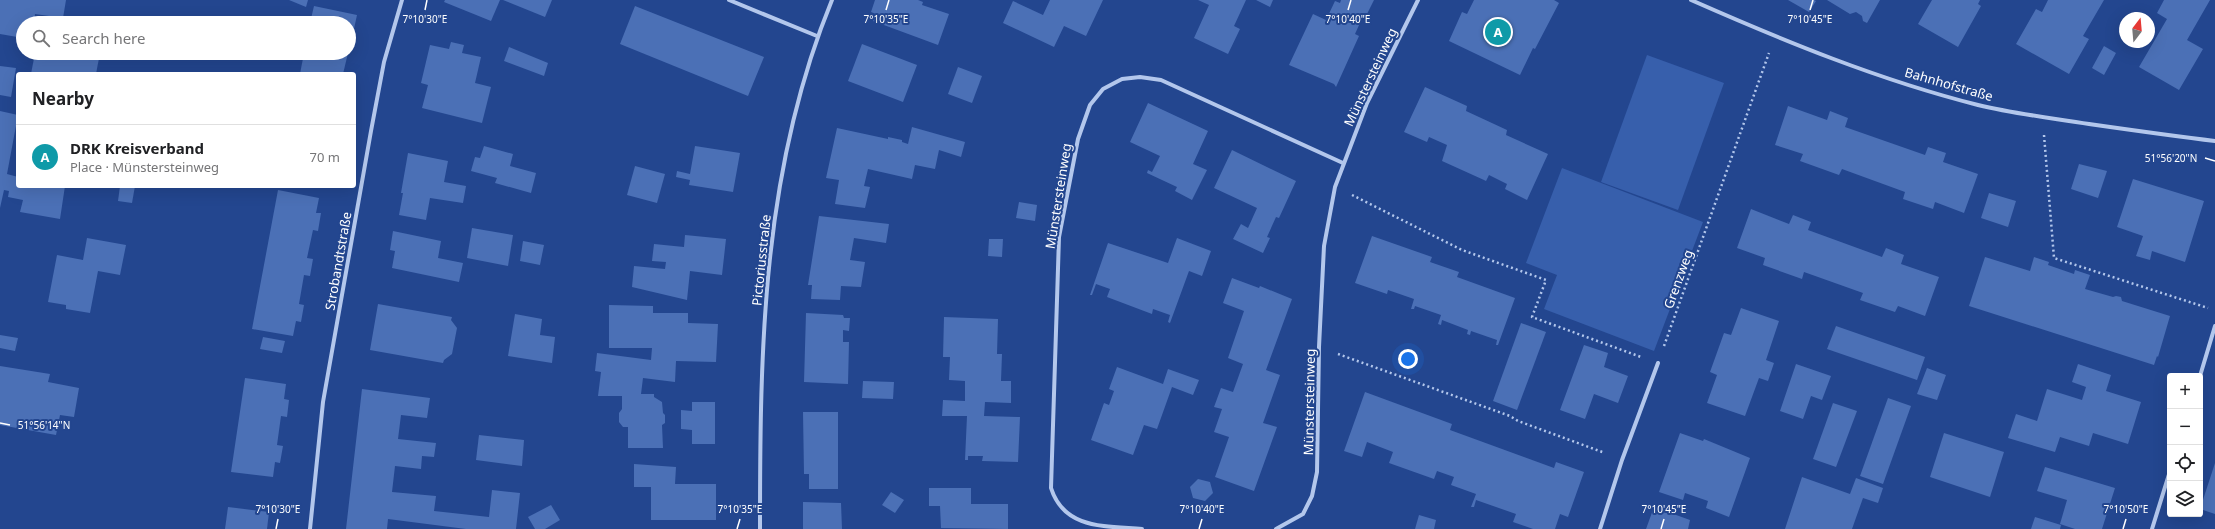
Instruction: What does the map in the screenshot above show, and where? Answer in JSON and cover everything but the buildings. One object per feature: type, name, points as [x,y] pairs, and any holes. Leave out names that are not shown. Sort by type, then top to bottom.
[{"type":"street","name":"Strobandtstraße","points":[[310,529],[323,402],[384,62],[402,0]]},
{"type":"street","points":[[729,0],[817,36]]},
{"type":"street","name":"Pictoriusstraße","points":[[760,529],[760,394],[771,239],[786,149],[817,36],[832,0]]},
{"type":"street","name":"Münstersteinweg","points":[[1276,529],[1303,514],[1313,490],[1318,472],[1319,348],[1324,246],[1335,187],[1367,103],[1418,0]]},
{"type":"street","name":"Bahnhofstraße","points":[[1691,0],[1775,36],[1916,87],[1979,105],[2043,117],[2215,141]]},
{"type":"street","name":"Münstersteinweg","points":[[1142,529],[1093,525],[1072,519],[1062,512],[1055,502],[1052,488],[1059,237],[1078,139],[1090,105],[1103,89],[1122,79],[1140,77],[1162,80],[1343,163]]},
{"type":"street","points":[[2201,373],[2215,326]]},
{"type":"street","points":[[1600,529],[1622,460],[1658,363]]},
{"type":"street","points":[[2152,529],[2167,481]]},
{"type":"path","name":"Grenzweg","points":[[1658,363],[1775,36]]},
{"type":"path","points":[[2043,117],[2054,258],[2215,310]]},
{"type":"path","points":[[1335,187],[1462,250],[1546,280],[1532,317],[1658,363]]},
{"type":"path","points":[[1319,348],[1510,416],[1518,421],[1622,460]]},
{"type":"shaded area","points":[[1647,55],[1724,83],[1678,210],[1601,182]]},
{"type":"shaded area","points":[[1562,168],[1703,222],[1654,351],[1544,309],[1557,275],[1526,263]]},
{"type":"place","name":"DRK Kreisverband","points":[[1498,32]]}]
